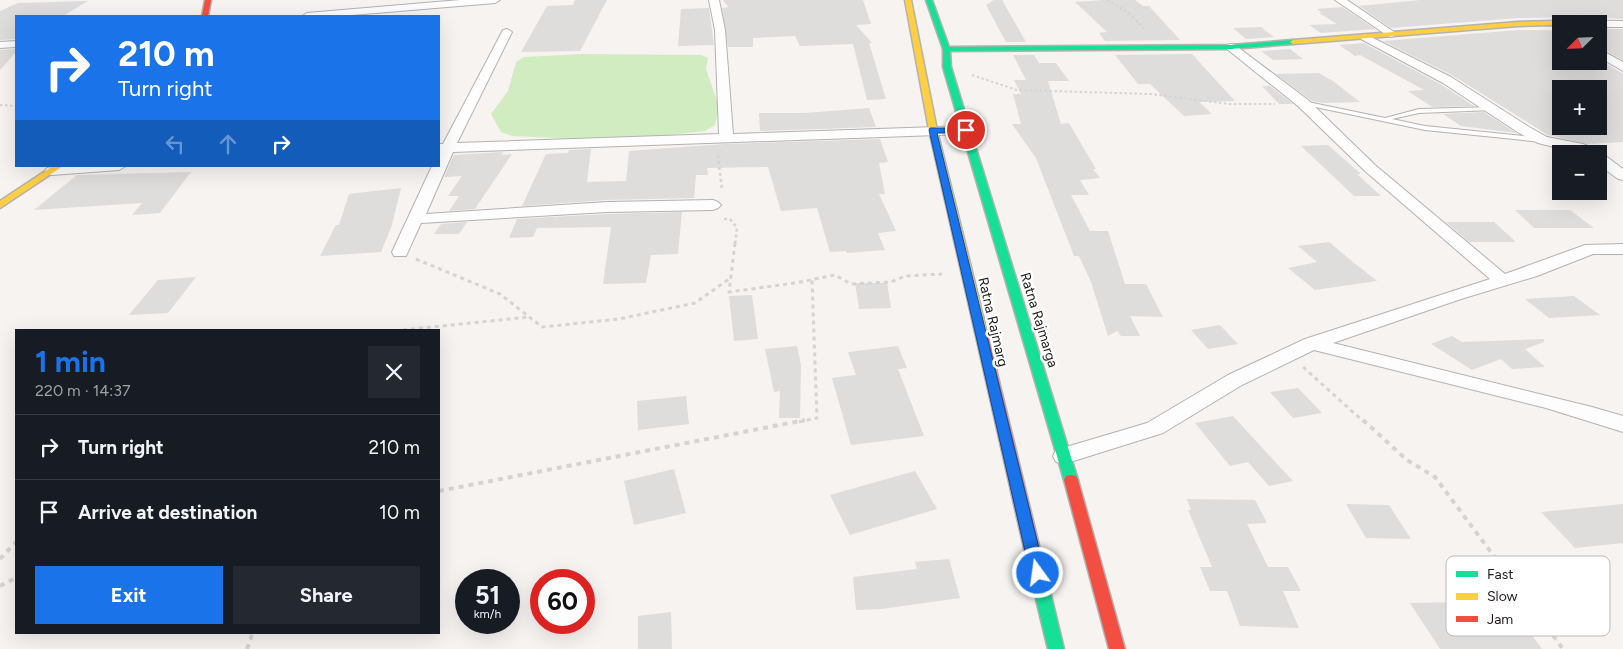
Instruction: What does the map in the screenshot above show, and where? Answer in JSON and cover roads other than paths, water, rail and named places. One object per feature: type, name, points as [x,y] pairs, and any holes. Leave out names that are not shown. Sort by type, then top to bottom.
[{"type":"main road","points":[[205,15],[208,0]]},
{"type":"main road","name":"Ratna Rajmarg","points":[[908,0],[933,130],[1056,649]]},
{"type":"main road","name":"Ratna Rajmarga","points":[[930,0],[946,49],[947,67],[1064,456],[1117,649]]},
{"type":"main road","points":[[946,49],[1231,47],[1392,34],[1552,26]]},
{"type":"main road","points":[[0,205],[55,169]]},
{"type":"street","points":[[319,15],[495,0]]},
{"type":"street","points":[[714,0],[720,30],[726,139]]},
{"type":"street","points":[[1340,0],[1392,34]]},
{"type":"street","points":[[1608,24],[1623,24]]},
{"type":"street","points":[[443,148],[507,32]]},
{"type":"street","points":[[1365,37],[1447,80],[1524,130],[1543,140],[1568,145]]},
{"type":"street","points":[[0,45],[15,44]]},
{"type":"street","points":[[1231,47],[1303,103],[1370,168],[1503,281]]},
{"type":"street","points":[[1608,58],[1623,67]]},
{"type":"street","points":[[443,148],[966,130]]},
{"type":"street","points":[[1607,164],[1623,176]]},
{"type":"street","points":[[55,169],[98,167]]},
{"type":"street","points":[[400,252],[436,167]]},
{"type":"street","points":[[415,219],[607,207],[713,205]]},
{"type":"street","points":[[1064,456],[1155,428],[1234,380],[1312,343],[1455,295],[1503,281],[1590,249],[1623,249]]},
{"type":"street","points":[[1312,343],[1360,357],[1576,408],[1623,424]]},
{"type":"lane","points":[[1303,103],[1425,128],[1543,140]]},
{"type":"lane","points":[[1382,119],[1419,111],[1491,109]]}]
